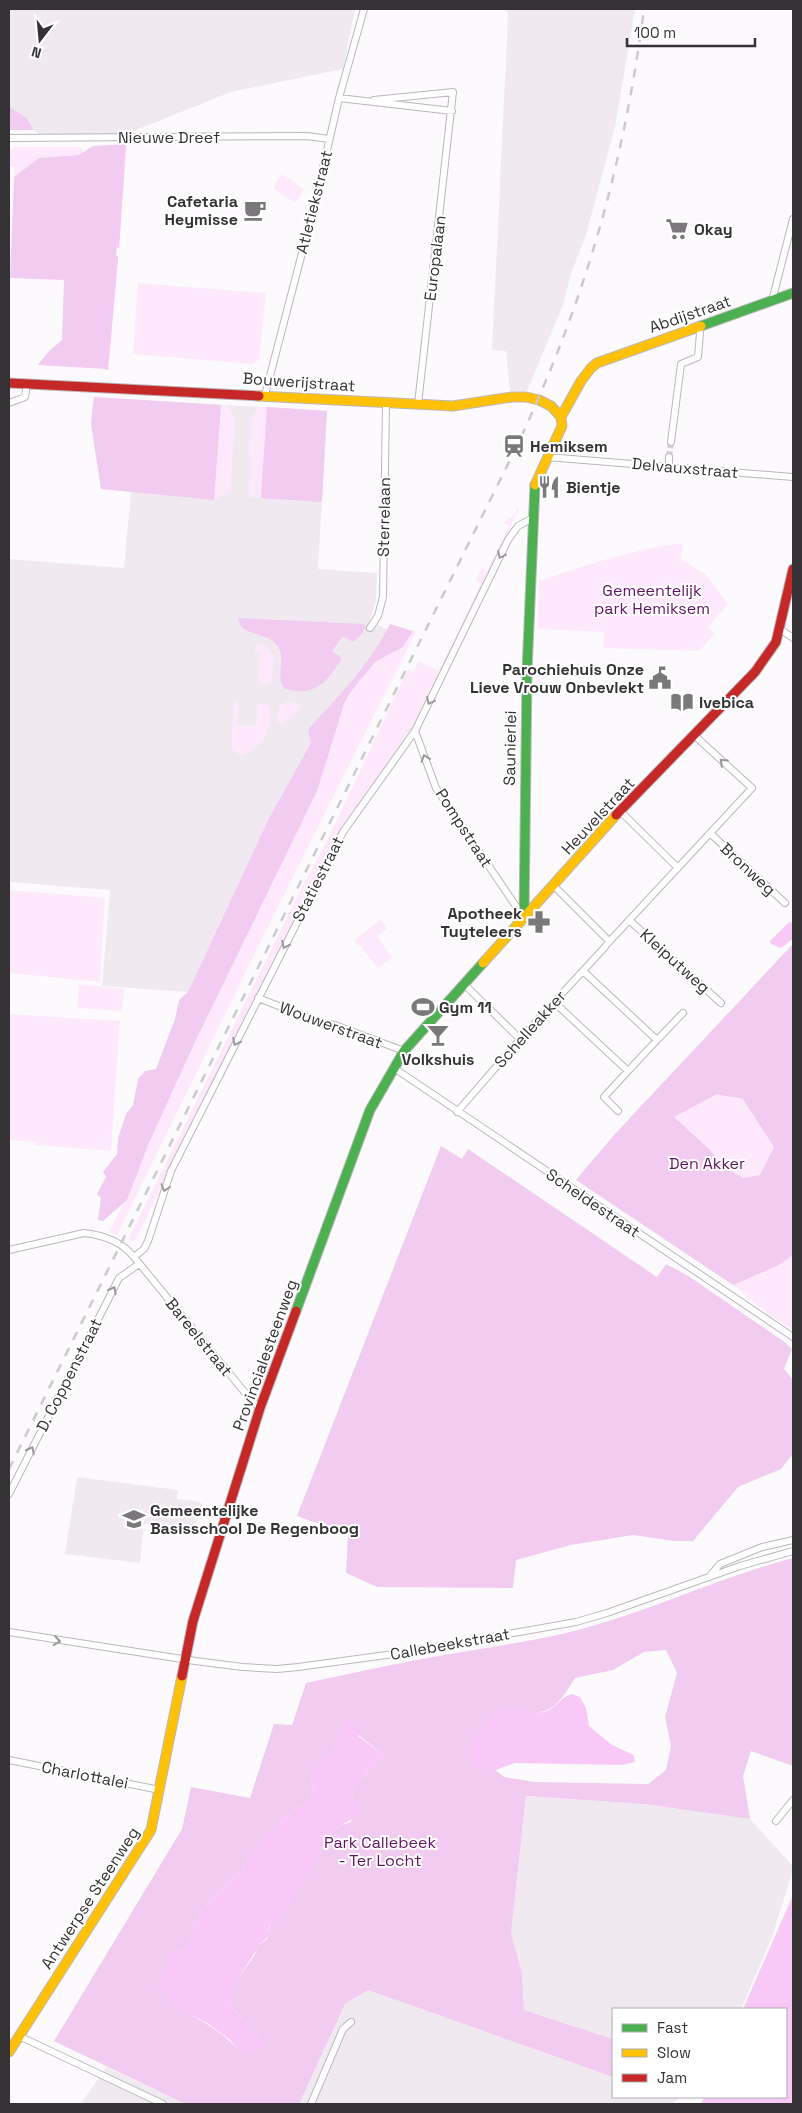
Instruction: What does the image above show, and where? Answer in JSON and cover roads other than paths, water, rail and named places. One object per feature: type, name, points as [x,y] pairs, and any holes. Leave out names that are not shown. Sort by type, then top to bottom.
[{"type":"main road","name":"Abdijstraat","points":[[597,363],[793,293]]},
{"type":"main road","name":"Saunierlei","points":[[524,918],[526,710],[532,488],[562,426],[561,417],[568,408],[584,375],[597,363]]},
{"type":"main road","name":"Bouwerijstraat","points":[[9,383],[418,404],[470,405],[513,396],[527,396],[552,407],[561,417]]},
{"type":"main road","name":"Heuvelstraat","points":[[394,1068],[404,1051],[620,811],[695,736],[754,672],[776,642],[793,569]]},
{"type":"main road","name":"Provincialesteenweg","points":[[184,1660],[193,1621],[260,1408],[366,1122],[379,1093],[394,1068]]},
{"type":"main road","name":"Antwerpse Steenweg","points":[[9,2052],[152,1830],[184,1660]]},
{"type":"street","name":"Atletiekstraat","points":[[265,395],[339,98],[364,9]]},
{"type":"street","name":"Europalaan","points":[[374,100],[454,92],[418,404]]},
{"type":"street","name":"Europalaan","points":[[339,98],[374,100],[452,111]]},
{"type":"street","name":"Nieuwe Dreef","points":[[9,138],[307,136],[329,139]]},
{"type":"street","points":[[772,301],[793,219]]},
{"type":"street","points":[[671,442],[681,364],[698,357],[699,325]]},
{"type":"street","points":[[9,403],[22,399],[26,392],[27,384]]},
{"type":"street","name":"Sterrelaan","points":[[370,628],[378,616],[383,597],[386,403]]},
{"type":"street","name":"Delvauxstraat","points":[[547,457],[793,477]]},
{"type":"street","points":[[669,457],[669,467]]},
{"type":"street","name":"Statiestraat","points":[[134,1257],[144,1249],[148,1241],[171,1170],[342,832],[415,731],[508,540],[518,526],[531,519]]},
{"type":"street","points":[[780,629],[793,638]]},
{"type":"street","name":"Pompstraat","points":[[415,731],[436,788],[524,918]]},
{"type":"street","name":"Schelleakker","points":[[457,1112],[520,1039],[752,788],[695,736]]},
{"type":"street","points":[[620,811],[678,868]]},
{"type":"street","name":"Bronweg","points":[[711,834],[785,903]]},
{"type":"street","points":[[554,886],[607,944]]},
{"type":"street","name":"Kleiputweg","points":[[629,920],[721,1003]]},
{"type":"street","points":[[583,971],[657,1040]]},
{"type":"street","points":[[464,983],[520,1039]]},
{"type":"street","name":"Wouwerstraat","points":[[258,998],[323,1023],[335,1024],[404,1051]]},
{"type":"street","points":[[555,1003],[628,1071]]},
{"type":"street","points":[[618,1111],[604,1097],[683,1013]]},
{"type":"street","name":"Scheldestraat","points":[[394,1068],[793,1337]]},
{"type":"street","name":"Bareelstraat","points":[[9,1250],[84,1233],[95,1234],[116,1242],[128,1250],[250,1400],[260,1408]]},
{"type":"street","name":"D. Coppenstraat","points":[[9,1494],[119,1278],[139,1264]]},
{"type":"street","name":"Callebeekstraat","points":[[708,1578],[720,1564],[726,1561],[762,1548],[793,1540]]},
{"type":"street","name":"Callebeekstraat","points":[[9,1632],[184,1660],[277,1669],[401,1653],[576,1622],[607,1613],[740,1566],[793,1551]]},
{"type":"street","name":"Charlottalei","points":[[9,1760],[160,1790]]},
{"type":"street","points":[[776,1820],[793,1800]]},
{"type":"street","points":[[311,2104],[343,2029],[350,2022]]},
{"type":"street","points":[[20,2036],[163,2104]]},
{"type":"waterway","points":[[118,247],[125,144]]},
{"type":"waterway","points":[[107,369],[117,257]]},
{"type":"tunnel","points":[[669,457],[671,442]]},
{"type":"railway","points":[[9,1469],[514,452],[539,397],[580,290],[612,181],[625,125],[644,9]]},
{"type":"place","name":"Cafetaria Heymisse","points":[[255,210]]},
{"type":"place","name":"Okay","points":[[677,229]]},
{"type":"place","name":"Hemiksem","points":[[514,446]]},
{"type":"place","name":"Bientje","points":[[549,487]]},
{"type":"place","name":"Parochiehuis Onze Lieve Vrouw Onbevlekt","points":[[660,678]]},
{"type":"place","name":"Ivebica","points":[[682,702]]},
{"type":"place","name":"Apotheek Tuyteleers","points":[[539,922]]},
{"type":"place","name":"Gym 11","points":[[423,1007]]},
{"type":"place","name":"Volkshuis","points":[[438,1035]]},
{"type":"place","name":"Gemeentelijke Basisschool De Regenboog","points":[[134,1519]]},
{"type":"park label","name":"Gemeentelijk park Hemiksem","points":[[652,599]]},
{"type":"park label","name":"Den Akker","points":[[707,1163]]},
{"type":"park label","name":"Park Callebeek - Ter Locht","points":[[380,1851]]}]
